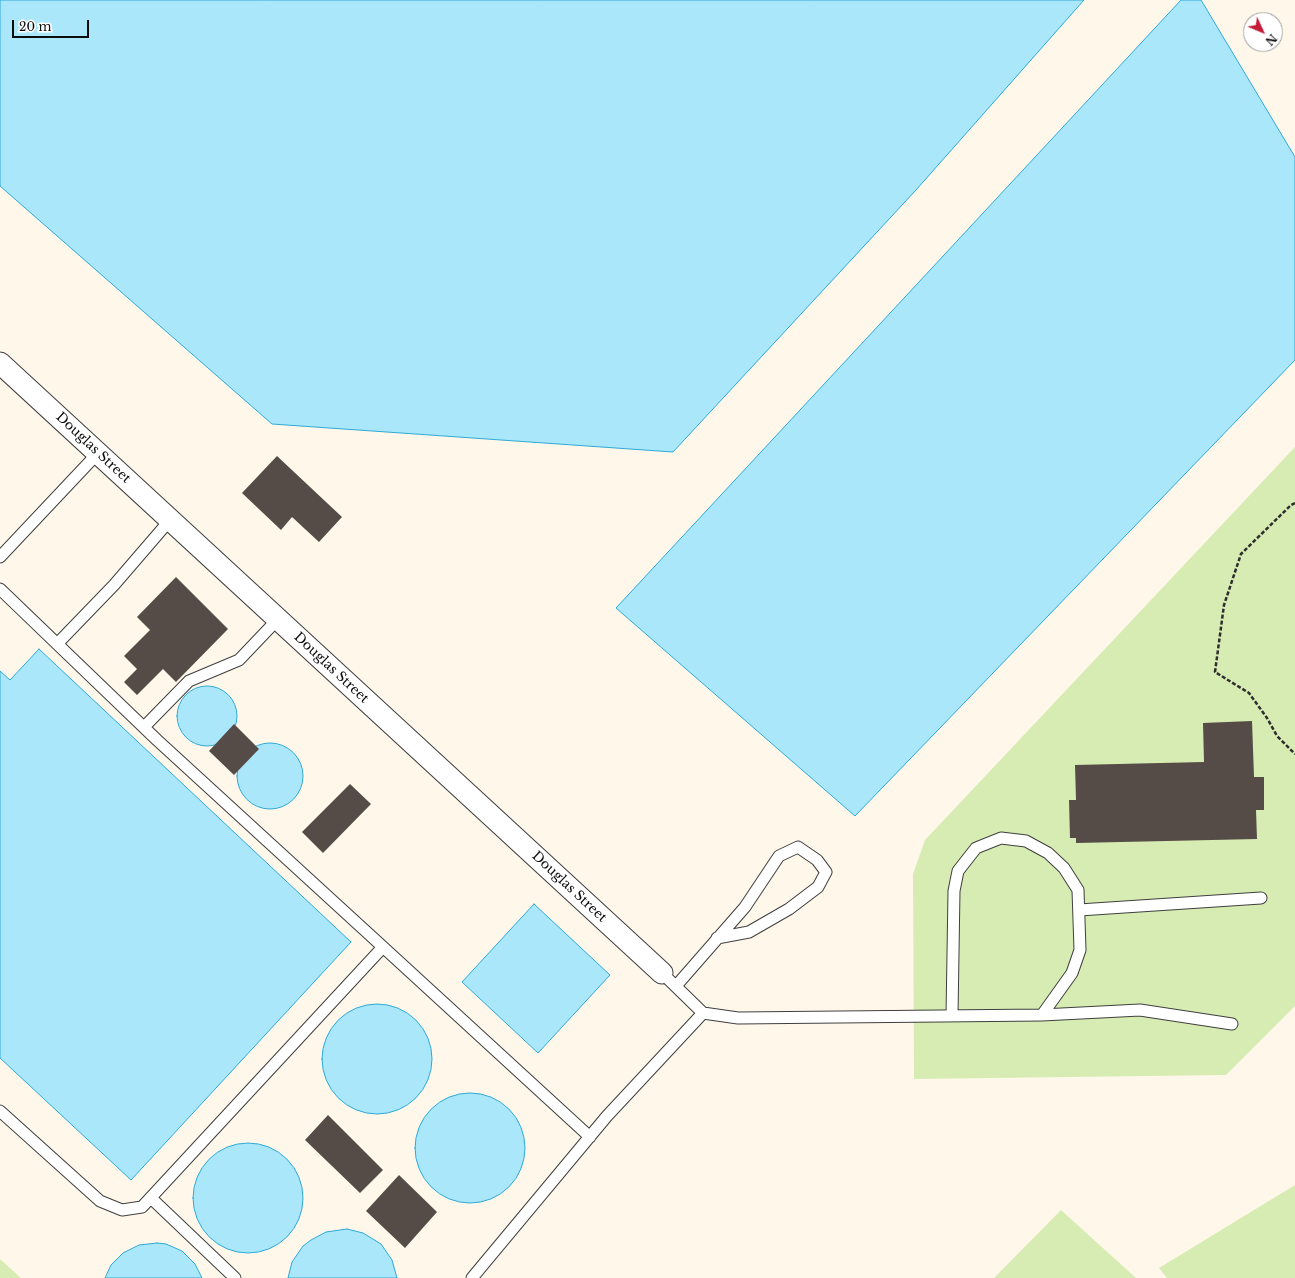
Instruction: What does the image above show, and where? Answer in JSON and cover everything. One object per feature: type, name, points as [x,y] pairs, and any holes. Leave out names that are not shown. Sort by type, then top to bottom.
[{"type":"street","name":"Douglas Street","points":[[0,362],[669,980]]},
{"type":"lane","points":[[0,557],[98,453]]},
{"type":"lane","points":[[57,644],[114,585],[170,520]]},
{"type":"lane","points":[[0,588],[144,727],[590,1137]]},
{"type":"lane","points":[[144,727],[189,681],[239,660],[278,619]]},
{"type":"lane","points":[[952,1016],[954,891],[958,872],[976,848],[1001,838],[1026,841],[1048,852],[1064,868],[1078,890],[1080,950],[1072,972],[1042,1015]]},
{"type":"lane","points":[[717,938],[749,932],[789,909],[818,888],[826,872],[816,860],[798,847],[779,856],[745,906],[717,938],[669,980],[703,1014],[738,1018],[1042,1015],[1140,1010],[1232,1024]]},
{"type":"lane","points":[[1079,910],[1261,898]]},
{"type":"lane","points":[[0,1111],[100,1201],[122,1210],[142,1207],[383,947]]},
{"type":"lane","points":[[472,1278],[590,1137],[703,1014]]},
{"type":"lane","points":[[151,1198],[235,1278]]},
{"type":"path","points":[[1295,503],[1291,505],[1241,554],[1224,605],[1215,672],[1249,693],[1267,718],[1277,736],[1295,754]]},
{"type":"green space","points":[[1295,447],[1295,1006],[1226,1075],[914,1079],[913,874],[925,840]]},
{"type":"green space","points":[[1295,1185],[1295,1278],[1167,1278],[1159,1268]]},
{"type":"green space","points":[[1061,1210],[1136,1278],[994,1278]]},
{"type":"green space","points":[[0,1259],[21,1278],[0,1278]]},
{"type":"water","points":[[0,0],[1084,0],[916,190],[673,452],[272,424],[0,186]]},
{"type":"water","points":[[1181,0],[1201,0],[1295,157],[1295,360],[855,816],[616,608]]},
{"type":"water","points":[[39,649],[351,942],[131,1180],[0,1058],[0,671],[10,680]]},
{"type":"water","points":[[207,686],[224,691],[232,699],[237,716],[232,733],[224,741],[207,746],[190,741],[182,733],[177,716],[182,699],[190,691]]},
{"type":"water","points":[[270,743],[283,746],[293,753],[300,763],[303,776],[300,789],[293,799],[283,806],[270,809],[257,806],[247,799],[240,789],[237,776],[240,763],[247,753],[257,746]]},
{"type":"water","points":[[534,904],[610,975],[538,1053],[462,982]]},
{"type":"water","points":[[377,1004],[398,1008],[408,1013],[416,1020],[423,1028],[428,1038],[432,1059],[428,1080],[423,1090],[416,1098],[408,1105],[398,1110],[377,1114],[356,1110],[346,1105],[338,1098],[331,1090],[326,1080],[322,1059],[326,1038],[331,1028],[338,1020],[346,1013],[356,1008]]},
{"type":"water","points":[[470,1093],[491,1097],[501,1102],[509,1109],[516,1117],[521,1127],[525,1148],[521,1169],[516,1179],[509,1187],[501,1194],[491,1199],[470,1203],[449,1199],[439,1194],[431,1187],[424,1179],[419,1169],[415,1148],[419,1127],[424,1117],[431,1109],[439,1102],[449,1097]]},
{"type":"water","points":[[248,1143],[269,1147],[287,1159],[299,1177],[303,1198],[299,1219],[287,1237],[269,1249],[248,1253],[227,1249],[209,1237],[197,1219],[193,1198],[197,1177],[209,1159],[227,1147]]},
{"type":"water","points":[[347,1229],[363,1233],[381,1244],[392,1260],[397,1278],[288,1278],[292,1262],[303,1246],[326,1232]]},
{"type":"water","points":[[157,1243],[166,1244],[182,1251],[195,1264],[202,1278],[105,1278],[111,1265],[123,1253],[139,1245]]},
{"type":"building","points":[[277,456],[342,517],[319,542],[292,517],[281,530],[242,493]]},
{"type":"building","points":[[176,577],[228,629],[176,682],[163,669],[137,695],[124,682],[137,669],[124,656],[150,630],[137,617]]},
{"type":"building","points":[[1252,721],[1254,777],[1264,777],[1264,810],[1256,810],[1257,839],[1076,843],[1076,838],[1070,838],[1069,800],[1076,800],[1075,765],[1204,762],[1203,723]]},
{"type":"building","points":[[234,724],[259,749],[234,775],[209,751]]},
{"type":"building","points":[[350,784],[371,804],[323,853],[302,832]]},
{"type":"building","points":[[328,1115],[383,1170],[360,1193],[305,1140]]},
{"type":"building","points":[[399,1175],[437,1212],[405,1248],[366,1211]]}]
